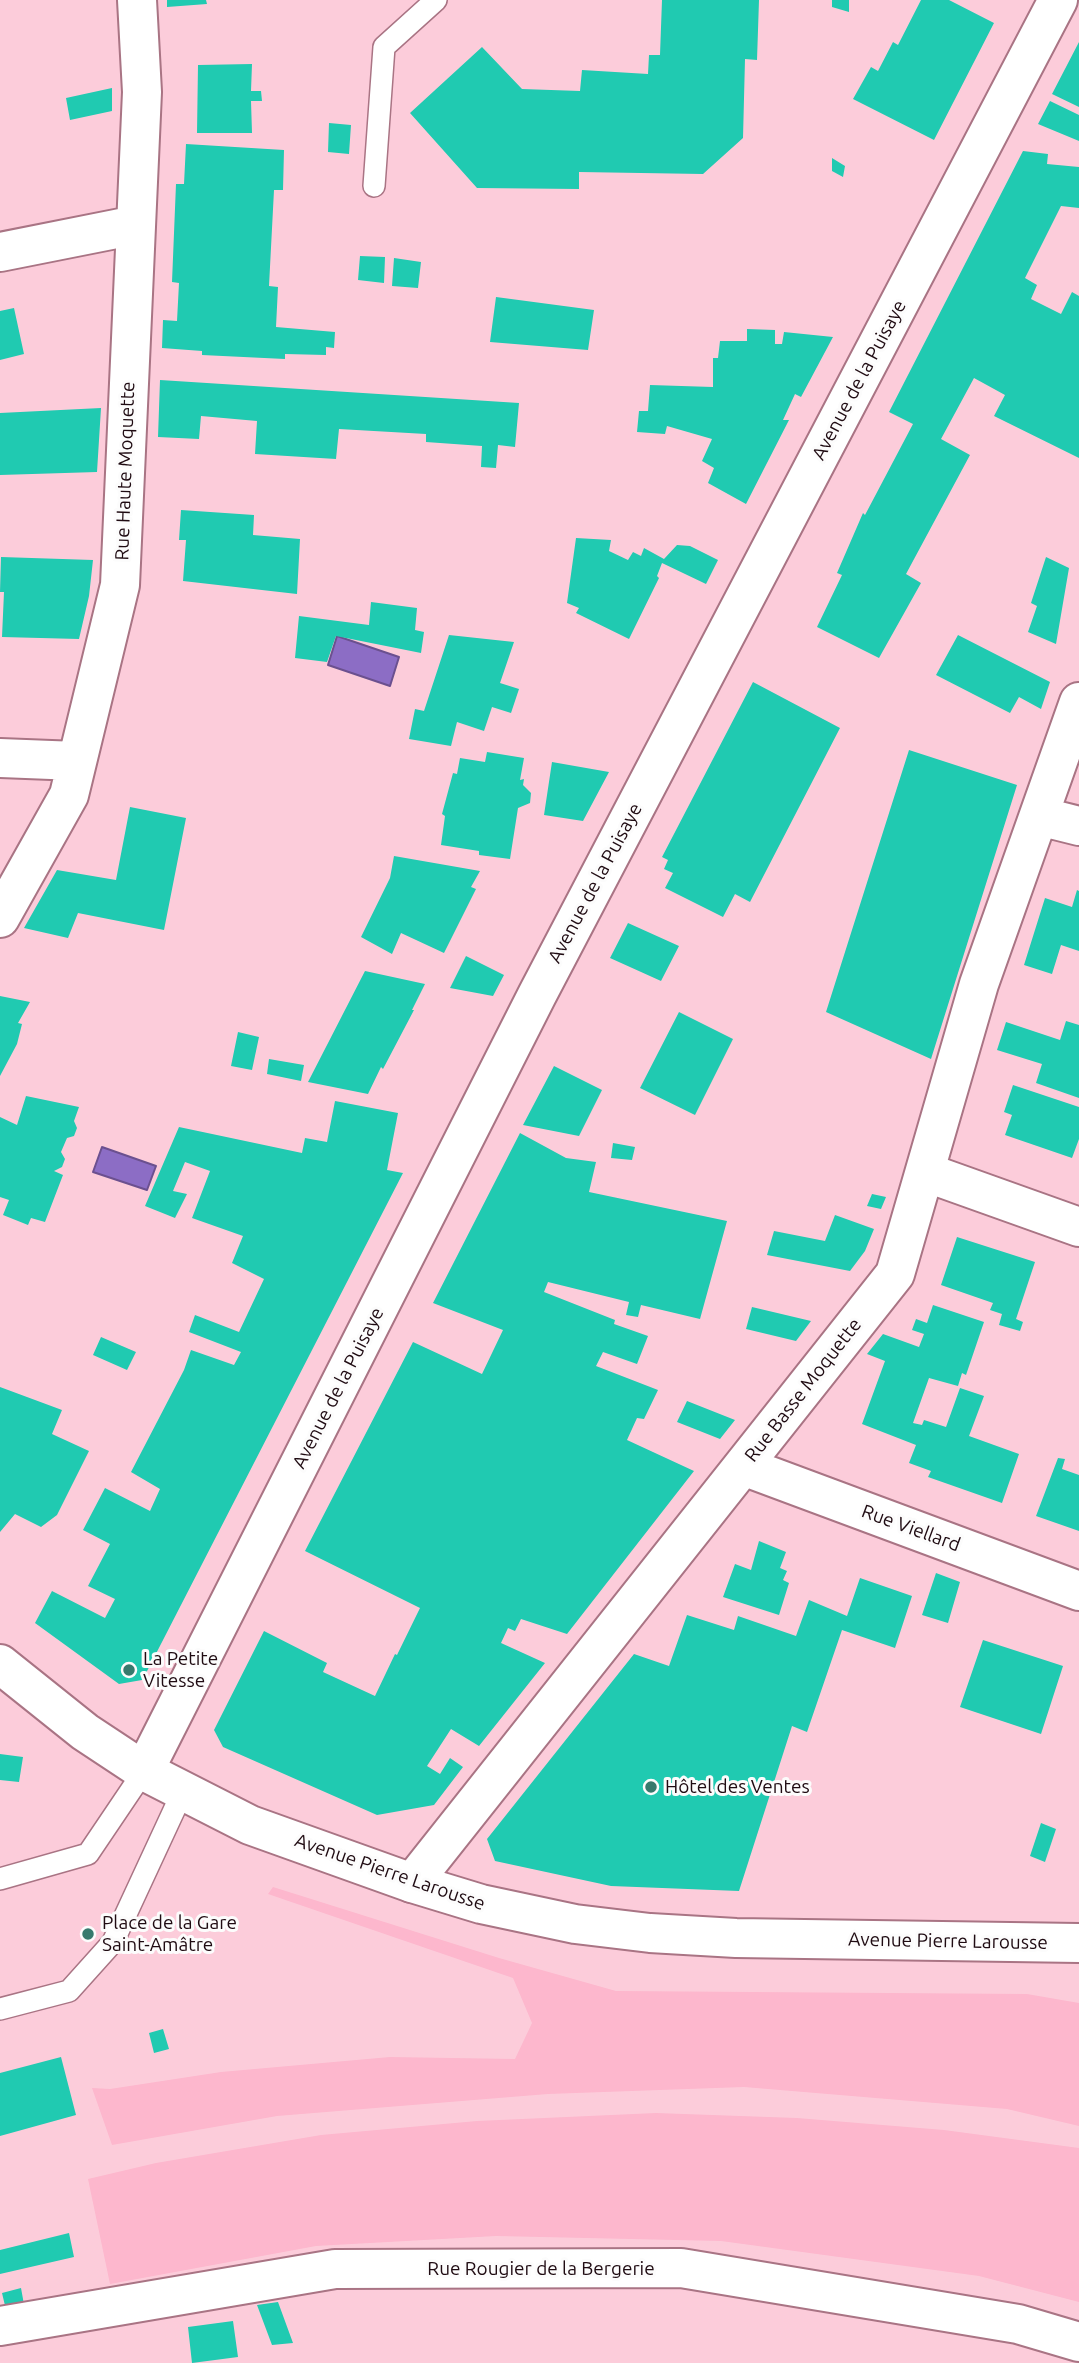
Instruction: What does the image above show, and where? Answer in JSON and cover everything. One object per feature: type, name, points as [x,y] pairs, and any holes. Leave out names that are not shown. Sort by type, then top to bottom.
[{"type":"street","name":"Rue Haute Moquette","points":[[0,918],[69,795],[120,585],[142,92],[137,0]]},
{"type":"street","name":"Avenue de la Puisaye","points":[[144,1771],[537,995],[1058,0]]},
{"type":"street","points":[[0,251],[136,225]]},
{"type":"street","name":"Rue Basse Moquette","points":[[412,1883],[895,1274],[979,984],[1079,702]]},
{"type":"street","points":[[0,758],[77,761]]},
{"type":"street","points":[[1039,816],[1079,826]]},
{"type":"street","points":[[925,1172],[1079,1227]]},
{"type":"street","name":"Rue Viellard","points":[[743,1466],[1079,1591]]},
{"type":"street","name":"Avenue Pierre Larousse","points":[[0,1664],[85,1732],[144,1771],[250,1825],[481,1905],[575,1924],[650,1933],[736,1938],[1079,1943]]},
{"type":"street","name":"Rue Rougier de la Bergerie","points":[[0,2326],[335,2269],[681,2269],[1018,2324],[1079,2342]]},
{"type":"lane","points":[[374,187],[384,47],[436,0]]},
{"type":"lane","points":[[0,1879],[88,1854],[144,1771]]},
{"type":"lane","points":[[0,2009],[69,1991],[113,1942],[183,1791]]},
{"type":"shaded area","points":[[337,636],[399,657],[390,686],[328,665]]},
{"type":"shaded area","points":[[102,1147],[156,1166],[147,1190],[93,1172]]},
{"type":"shaded area","points":[[273,1887],[499,1958],[616,1991],[1027,1994],[1079,2003],[1079,2126],[1007,2109],[744,2087],[548,2094],[277,2116],[112,2145],[92,2088],[110,2089],[221,2072],[390,2057],[515,2059],[532,2023],[513,1978],[268,1894]]},
{"type":"shaded area","points":[[656,2113],[797,2118],[944,2130],[1079,2148],[1079,2302],[979,2276],[721,2241],[496,2236],[316,2246],[110,2284],[88,2179],[156,2163],[321,2135],[477,2121]]},
{"type":"building","points":[[167,0],[206,0],[207,4],[167,7]]},
{"type":"building","points":[[662,0],[759,0],[757,60],[745,59],[743,138],[703,174],[579,172],[579,189],[477,188],[410,113],[482,47],[522,89],[580,91],[582,70],[648,74],[649,55],[660,55]]},
{"type":"building","points":[[832,0],[849,0],[849,12],[832,7]]},
{"type":"building","points":[[921,0],[949,0],[994,23],[934,140],[853,99],[871,67],[878,71],[893,42],[898,45]]},
{"type":"building","points":[[1079,42],[1079,107],[1052,94]]},
{"type":"building","points":[[252,64],[251,91],[261,91],[262,101],[251,101],[252,133],[197,133],[198,65]]},
{"type":"building","points":[[112,88],[112,111],[70,120],[66,98]]},
{"type":"building","points":[[1050,101],[1079,115],[1079,141],[1038,124]]},
{"type":"building","points":[[329,123],[351,125],[349,154],[328,152]]},
{"type":"building","points":[[186,144],[284,150],[283,190],[274,190],[269,286],[278,287],[276,327],[335,332],[334,348],[326,347],[326,355],[285,354],[285,359],[202,355],[202,351],[162,348],[163,320],[177,321],[179,283],[172,282],[176,184],[184,184]]},
{"type":"building","points":[[1023,151],[1048,154],[1047,164],[1079,167],[1079,208],[1061,206],[1025,278],[1037,285],[1031,299],[1061,314],[1072,292],[1079,296],[1079,458],[994,416],[1005,395],[974,378],[941,439],[970,455],[906,574],[921,583],[879,658],[817,627],[842,575],[837,573],[863,513],[865,515],[913,424],[889,412]]},
{"type":"building","points":[[832,158],[845,166],[843,177],[832,171]]},
{"type":"building","points":[[360,256],[385,257],[384,283],[358,280]]},
{"type":"building","points":[[394,258],[421,262],[418,288],[392,286]]},
{"type":"building","points":[[496,297],[594,310],[588,350],[490,342]]},
{"type":"building","points":[[14,308],[24,354],[0,360],[0,311]]},
{"type":"building","points":[[747,329],[775,330],[775,344],[782,344],[784,332],[833,337],[801,397],[795,394],[783,420],[789,420],[746,504],[708,483],[714,468],[702,461],[712,439],[667,426],[665,434],[637,432],[639,411],[648,411],[650,385],[713,387],[713,358],[718,358],[720,341],[747,341]]},
{"type":"building","points":[[160,380],[519,403],[515,447],[498,445],[496,468],[481,467],[482,446],[426,442],[426,434],[339,429],[336,459],[255,454],[257,421],[201,416],[199,439],[158,437]]},
{"type":"building","points":[[101,408],[97,472],[0,475],[0,413]]},
{"type":"building","points":[[181,510],[254,515],[253,535],[300,539],[297,594],[183,581],[186,540],[179,540]]},
{"type":"building","points":[[576,538],[611,540],[609,551],[628,560],[633,552],[641,556],[644,548],[664,559],[677,545],[690,546],[718,560],[706,584],[662,563],[657,576],[659,578],[629,639],[576,613],[579,608],[567,603]]},
{"type":"building","points":[[1,557],[93,560],[89,596],[79,639],[2,637],[4,592],[0,592]]},
{"type":"building","points":[[1046,557],[1069,568],[1056,644],[1028,632],[1037,606],[1031,603]]},
{"type":"building","points":[[371,602],[417,608],[415,630],[424,632],[421,653],[336,636],[327,662],[295,658],[299,616],[369,625]]},
{"type":"building","points":[[449,635],[514,642],[500,683],[519,689],[511,713],[492,707],[484,731],[457,722],[451,746],[409,739],[415,709],[424,711]]},
{"type":"building","points":[[958,635],[1050,682],[1041,709],[1019,697],[1010,713],[936,675]]},
{"type":"building","points":[[753,682],[840,728],[750,902],[735,894],[723,917],[665,888],[673,873],[664,869],[668,860],[662,857]]},
{"type":"building","points":[[909,750],[1017,785],[931,1059],[826,1012]]},
{"type":"building","points":[[487,752],[524,758],[520,780],[524,779],[523,785],[531,793],[530,803],[518,808],[510,859],[479,855],[479,851],[441,845],[445,816],[442,814],[460,758],[485,762]]},
{"type":"building","points":[[552,762],[609,772],[583,821],[544,815]]},
{"type":"building","points":[[130,807],[186,818],[164,930],[78,913],[68,938],[24,928],[57,870],[116,880]]},
{"type":"building","points":[[394,856],[480,871],[471,887],[476,889],[444,953],[401,933],[392,954],[361,937],[390,878]]},
{"type":"building","points":[[1077,890],[1079,951],[1061,945],[1052,974],[1024,965],[1045,898],[1072,907]]},
{"type":"building","points":[[628,923],[679,946],[661,981],[610,958]]},
{"type":"building","points":[[466,956],[504,975],[493,996],[450,988]]},
{"type":"building","points":[[365,971],[425,984],[414,1010],[368,1094],[308,1082]]},
{"type":"building","points":[[0,996],[30,1002],[18,1023],[22,1024],[17,1044],[0,1076]]},
{"type":"building","points":[[679,1012],[733,1039],[695,1115],[640,1088]]},
{"type":"building","points":[[1066,1021],[1079,1025],[1079,1098],[1036,1083],[1042,1064],[997,1050],[1006,1022],[1060,1040]]},
{"type":"building","points":[[238,1032],[259,1037],[252,1070],[231,1066]]},
{"type":"building","points":[[269,1059],[304,1065],[301,1081],[267,1074]]},
{"type":"building","points":[[554,1066],[602,1090],[579,1136],[523,1125]]},
{"type":"building","points":[[1013,1085],[1079,1107],[1079,1139],[1072,1158],[1005,1135],[1012,1115],[1004,1112]]},
{"type":"building","points":[[26,1096],[79,1107],[74,1121],[77,1128],[74,1136],[67,1138],[61,1152],[65,1159],[62,1167],[54,1171],[63,1175],[45,1222],[31,1218],[28,1225],[3,1215],[9,1200],[0,1197],[0,1117],[17,1125]]},
{"type":"building","points":[[335,1101],[398,1113],[387,1170],[403,1173],[144,1677],[142,1680],[119,1684],[35,1623],[52,1591],[105,1618],[115,1599],[88,1586],[110,1544],[83,1530],[105,1488],[150,1511],[160,1489],[131,1472],[184,1370],[191,1350],[234,1365],[241,1352],[189,1332],[195,1315],[239,1332],[264,1279],[232,1263],[243,1236],[192,1218],[210,1171],[185,1162],[173,1191],[187,1194],[175,1218],[145,1206],[179,1127],[302,1153],[305,1138],[327,1142]]},
{"type":"building","points":[[520,1133],[566,1158],[596,1162],[589,1192],[727,1221],[700,1319],[641,1305],[638,1317],[626,1315],[629,1302],[548,1282],[544,1292],[615,1320],[614,1324],[648,1336],[637,1364],[603,1352],[596,1366],[658,1390],[644,1419],[637,1418],[627,1440],[694,1471],[567,1634],[521,1619],[515,1631],[508,1628],[501,1643],[545,1663],[479,1746],[451,1729],[427,1766],[440,1774],[450,1758],[463,1767],[434,1805],[377,1815],[223,1747],[214,1730],[264,1631],[327,1663],[323,1672],[375,1696],[395,1654],[397,1655],[420,1608],[305,1551],[413,1342],[482,1374],[503,1330],[433,1303]]},
{"type":"building","points":[[613,1143],[635,1147],[632,1160],[611,1158]]},
{"type":"building","points":[[872,1194],[886,1197],[881,1209],[867,1206]]},
{"type":"building","points":[[835,1215],[874,1229],[865,1251],[850,1271],[767,1255],[774,1231],[825,1241]]},
{"type":"building","points":[[957,1237],[1035,1262],[1016,1319],[1023,1322],[1020,1331],[999,1325],[1002,1314],[990,1310],[993,1303],[941,1285]]},
{"type":"building","points":[[933,1305],[984,1322],[966,1375],[962,1373],[958,1386],[929,1378],[913,1423],[922,1425],[924,1420],[946,1427],[960,1388],[984,1396],[969,1436],[1019,1454],[1002,1503],[928,1477],[931,1471],[909,1463],[916,1445],[862,1424],[885,1361],[867,1354],[883,1334],[919,1347],[924,1334],[912,1330],[916,1319],[927,1323]]},
{"type":"building","points":[[752,1307],[811,1321],[796,1341],[746,1329]]},
{"type":"building","points":[[101,1337],[136,1352],[127,1370],[93,1355]]},
{"type":"building","points":[[0,1387],[62,1410],[52,1434],[89,1451],[57,1515],[41,1527],[15,1514],[0,1532]]},
{"type":"building","points":[[687,1401],[735,1420],[720,1439],[677,1422]]},
{"type":"building","points":[[1058,1458],[1065,1459],[1062,1469],[1079,1475],[1079,1531],[1036,1516]]},
{"type":"building","points":[[759,1541],[786,1552],[780,1568],[787,1571],[783,1580],[789,1583],[779,1615],[723,1597],[735,1564],[751,1570]]},
{"type":"building","points":[[936,1573],[960,1582],[948,1623],[922,1615]]},
{"type":"building","name":"Hôtel des Ventes","points":[[860,1578],[912,1596],[895,1648],[842,1630],[807,1732],[792,1726],[739,1891],[611,1886],[495,1861],[487,1839],[634,1654],[669,1666],[687,1615],[734,1630],[738,1616],[796,1636],[809,1600],[847,1616]]},
{"type":"building","points":[[983,1640],[1063,1666],[1041,1734],[960,1707]]},
{"type":"building","points":[[0,1754],[23,1757],[19,1782],[0,1780]]},
{"type":"building","points":[[1041,1823],[1056,1829],[1045,1862],[1030,1856]]},
{"type":"building","points":[[163,2029],[169,2049],[154,2053],[149,2033]]},
{"type":"building","points":[[61,2057],[76,2115],[0,2136],[0,2073]]},
{"type":"building","points":[[69,2233],[74,2257],[0,2274],[0,2250]]},
{"type":"building","points":[[21,2288],[25,2310],[7,2314],[2,2293]]},
{"type":"building","points":[[278,2302],[293,2343],[272,2345],[257,2305]]},
{"type":"building","points":[[233,2321],[238,2357],[192,2363],[188,2327]]},
{"type":"place","name":"La Petite Vitesse","points":[[129,1670]]},
{"type":"place","name":"Hôtel des Ventes","points":[[651,1787]]},
{"type":"place","name":"Place de la Gare Saint-Amâtre","points":[[88,1934]]}]
